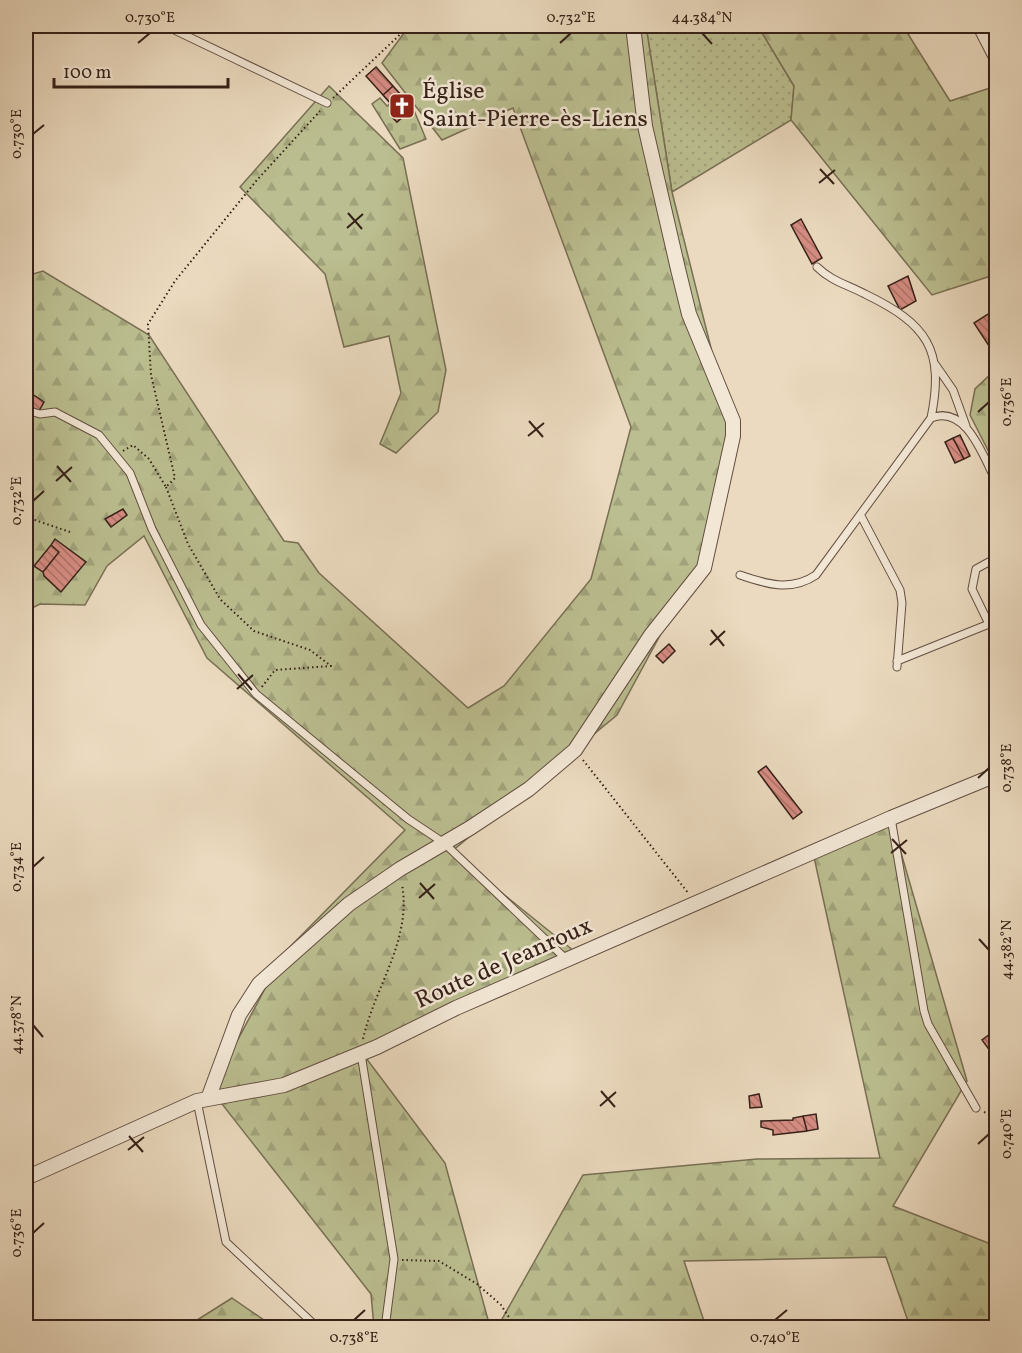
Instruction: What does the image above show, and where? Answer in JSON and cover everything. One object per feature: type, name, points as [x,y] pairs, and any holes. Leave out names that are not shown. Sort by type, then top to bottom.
[{"type":"street","points":[[202,1100],[239,1016],[259,984],[349,904],[400,869],[529,789],[575,750],[651,635],[704,568],[733,436],[733,421],[689,314],[645,126],[633,26]]},
{"type":"street","points":[[980,26],[996,57]]},
{"type":"street","name":"Route de Jeanroux","points":[[26,1178],[202,1100],[284,1085],[361,1054],[456,1008],[891,818],[996,775]]},
{"type":"lane","points":[[166,26],[327,104]]},
{"type":"lane","points":[[817,267],[827,276],[864,293],[915,323],[934,362],[953,390],[966,426],[996,481]]},
{"type":"lane","points":[[740,575],[776,586],[804,583],[816,575],[931,418],[936,394],[934,362]]},
{"type":"lane","points":[[26,411],[40,414],[55,412],[99,435],[130,473],[152,529],[201,625],[256,694],[408,819],[444,843],[567,960]]},
{"type":"lane","points":[[931,418],[941,414],[952,416],[966,426]]},
{"type":"lane","points":[[861,516],[900,590],[902,603],[897,664],[989,624],[972,589],[976,568],[996,558]]},
{"type":"lane","points":[[891,818],[924,1011],[928,1024],[976,1108]]},
{"type":"lane","points":[[361,1054],[394,1259],[385,1328]]},
{"type":"lane","points":[[202,1100],[226,1242],[318,1328]]},
{"type":"path","points":[[166,487],[175,478],[151,375],[147,324],[175,281],[257,180],[327,104],[409,26]]},
{"type":"path","points":[[115,455],[133,445],[149,459],[166,487],[188,544],[220,598],[254,631],[310,650],[332,666],[275,670],[256,694]]},
{"type":"path","points":[[26,516],[70,532]]},
{"type":"path","points":[[575,750],[696,903]]},
{"type":"path","points":[[361,1054],[363,1036],[395,955],[405,903],[400,869]]},
{"type":"path","points":[[976,1108],[996,1118]]},
{"type":"path","points":[[394,1259],[439,1261],[485,1291],[501,1305],[516,1328]]},
{"type":"green space","points":[[409,26],[646,26],[672,192],[733,436],[711,541],[617,715],[451,852],[574,951],[363,1054],[445,1163],[490,1327],[374,1327],[371,1294],[211,1090],[284,953],[405,830],[207,658],[144,536],[107,566],[85,605],[40,604],[26,611],[26,276],[43,271],[149,335],[284,541],[298,543],[319,573],[468,708],[504,686],[591,579],[631,427],[513,108],[442,140],[382,63]]},
{"type":"green space","points":[[646,26],[758,26],[794,86],[791,120],[672,192]]},
{"type":"green space","points":[[758,26],[903,26],[950,101],[996,86],[996,283],[991,276],[932,295],[791,120],[794,86]]},
{"type":"green space","points":[[329,86],[403,158],[446,370],[438,412],[396,453],[380,444],[401,393],[389,336],[344,347],[325,274],[240,187]]},
{"type":"green space","points":[[380,98],[387,106],[391,103],[398,112],[392,117],[397,122],[413,108],[426,139],[400,149],[372,104]]},
{"type":"green space","points":[[996,369],[996,466],[970,415],[975,389]]},
{"type":"green space","points":[[891,818],[967,1081],[893,1206],[996,1246],[996,1327],[910,1327],[886,1257],[684,1261],[706,1327],[497,1328],[583,1175],[757,1159],[880,1158],[812,848]]},
{"type":"green space","points":[[232,1298],[274,1327],[186,1327]]},
{"type":"building","points":[[376,67],[393,86],[383,95],[366,76]]},
{"type":"building","name":"Église Saint-Pierre-ès-Liens","points":[[393,86],[413,108],[397,122],[392,117],[398,112],[383,95]]},
{"type":"building","points":[[801,219],[822,258],[812,264],[791,225]]},
{"type":"building","points":[[908,276],[916,301],[900,310],[888,286]]},
{"type":"building","points":[[988,314],[996,332],[996,346],[991,349],[974,323]]},
{"type":"building","points":[[26,390],[44,402],[39,411],[26,404]]},
{"type":"building","points":[[960,435],[970,456],[964,459],[953,438]]},
{"type":"building","points":[[953,438],[964,459],[955,463],[945,442]]},
{"type":"building","points":[[123,509],[127,515],[111,527],[105,519]]},
{"type":"building","points":[[55,539],[86,562],[61,592],[44,576],[43,572],[59,552],[51,545]]},
{"type":"building","points":[[51,545],[59,552],[43,572],[34,566]]},
{"type":"building","points":[[669,644],[675,651],[663,663],[656,656]]},
{"type":"building","points":[[766,766],[802,812],[793,819],[758,772]]},
{"type":"building","points":[[990,1034],[993,1038],[996,1036],[996,1059],[982,1040]]},
{"type":"building","points":[[759,1094],[762,1107],[750,1108],[749,1096]]},
{"type":"building","points":[[816,1114],[818,1129],[807,1131],[803,1116]]},
{"type":"building","points":[[803,1116],[807,1131],[773,1135],[773,1130],[761,1127],[761,1121],[793,1120],[793,1118]]},
{"type":"place","name":"Église Saint-Pierre-ès-Liens","points":[[402,106]]}]
